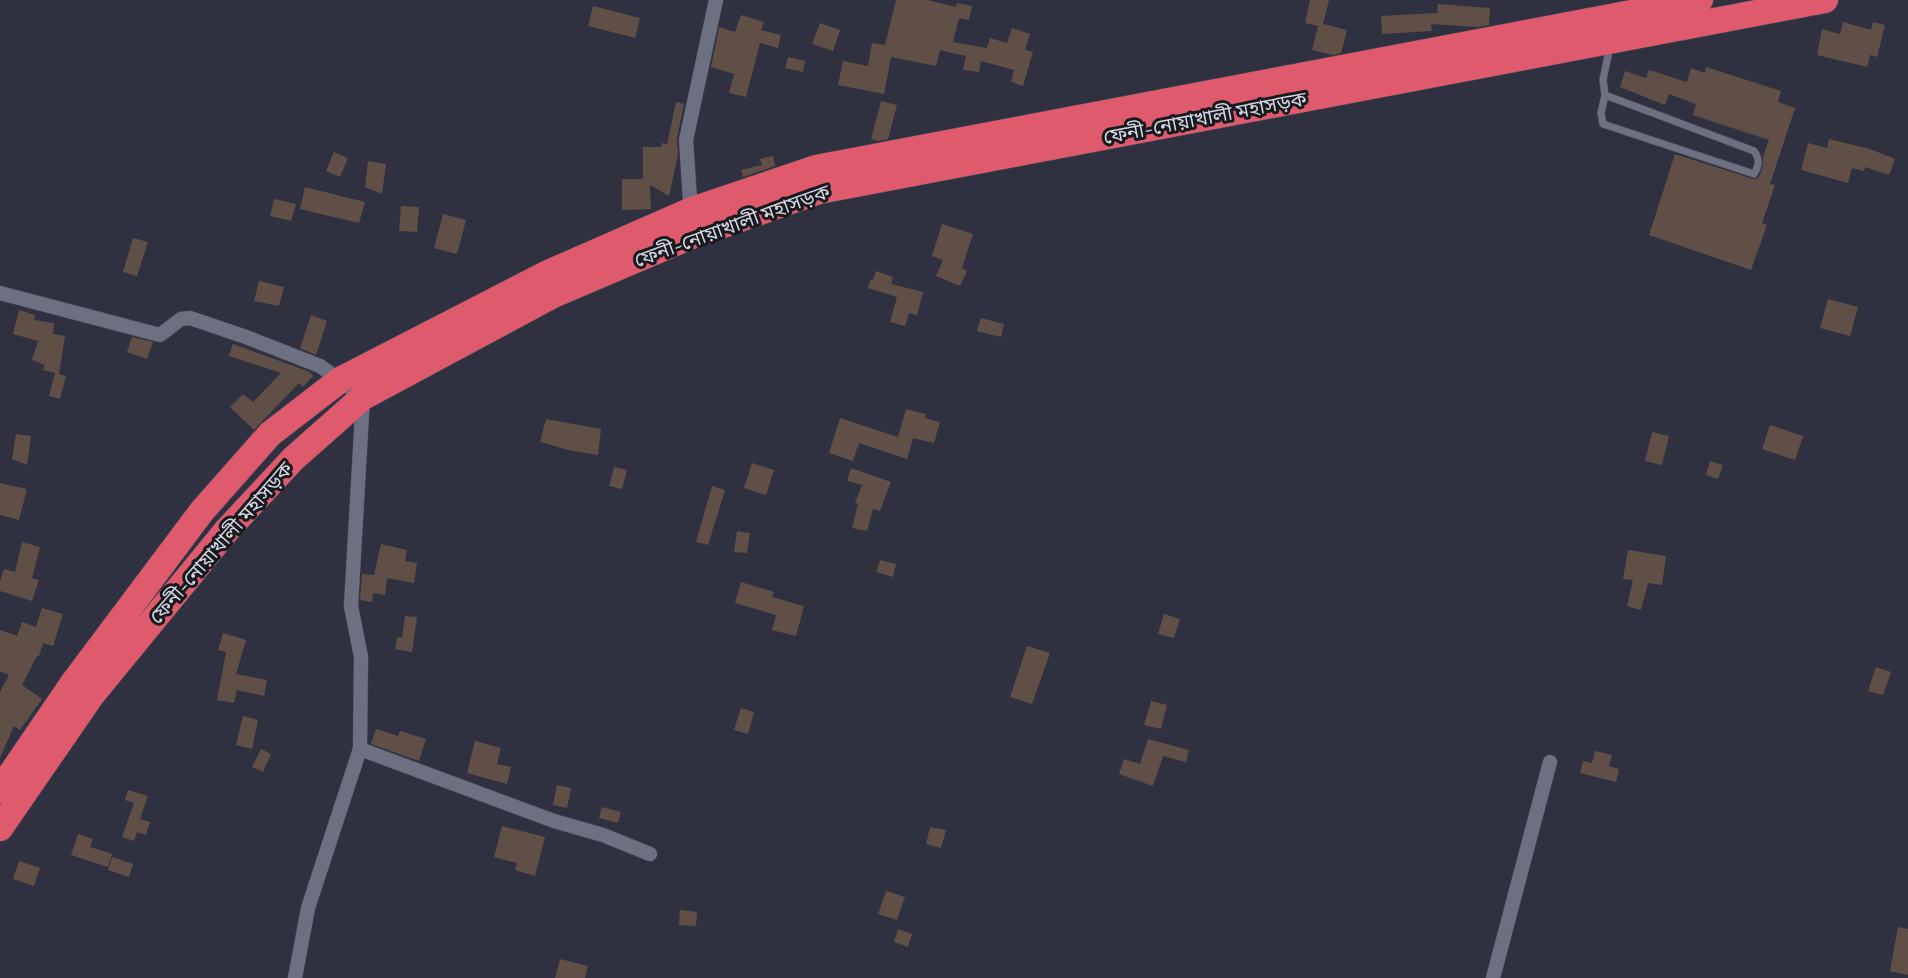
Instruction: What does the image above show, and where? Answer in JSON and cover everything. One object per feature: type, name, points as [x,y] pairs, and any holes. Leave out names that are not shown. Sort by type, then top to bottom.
[{"type":"highway","name":"ফেনী-নোয়াখালী মহাসড়ক","points":[[0,790],[73,683],[202,511],[270,434],[340,380],[546,273],[692,210],[816,168],[1700,0]]},
{"type":"highway","name":"ফেনী-নোয়াখালী মহাসড়ক","points":[[0,828],[91,696],[227,530],[293,459],[363,397],[553,295],[690,237],[819,191],[1825,0]]},
{"type":"street","points":[[690,237],[692,210],[686,140],[716,0]]},
{"type":"street","points":[[0,293],[160,335],[181,319],[190,318],[320,366],[363,397],[351,606],[361,657],[360,748],[308,908],[295,978]]},
{"type":"street","points":[[360,748],[554,821],[603,835],[650,854]]},
{"type":"street","points":[[1493,978],[1550,762]]},
{"type":"lane","points":[[1605,95],[1754,151],[1759,163],[1757,169],[1754,174],[1603,124],[1601,113],[1605,95],[1603,80],[1612,40]]},
{"type":"building","points":[[896,0],[927,0],[956,7],[957,3],[972,6],[969,20],[959,18],[953,42],[987,48],[990,38],[1007,43],[1012,28],[1030,34],[1025,50],[1033,52],[1023,86],[1011,82],[1014,70],[981,61],[979,72],[963,70],[966,56],[940,50],[936,66],[891,57],[884,94],[838,85],[843,61],[868,66],[872,43],[885,45]]},
{"type":"building","points":[[1310,0],[1329,0],[1323,24],[1347,30],[1341,53],[1333,55],[1312,50],[1318,26],[1305,23]]},
{"type":"building","points":[[1438,4],[1490,8],[1489,25],[1478,27],[1431,24],[1432,31],[1382,34],[1381,16],[1437,13]]},
{"type":"building","points":[[593,6],[640,18],[635,38],[588,26]]},
{"type":"building","points":[[741,15],[764,22],[761,30],[781,35],[778,48],[760,43],[746,97],[729,93],[734,74],[711,67],[719,27],[735,32]]},
{"type":"building","points":[[1843,22],[1871,30],[1873,22],[1885,25],[1877,57],[1870,55],[1867,67],[1817,55],[1822,29],[1840,34]]},
{"type":"building","points":[[820,23],[840,30],[833,51],[812,44]]},
{"type":"building","points":[[788,57],[805,61],[803,72],[785,68]]},
{"type":"building","points":[[1706,67],[1781,91],[1778,102],[1795,108],[1770,184],[1775,185],[1762,223],[1767,225],[1751,270],[1649,235],[1675,154],[1753,179],[1758,178],[1762,170],[1763,157],[1769,140],[1693,115],[1696,104],[1669,94],[1665,105],[1620,87],[1625,71],[1646,78],[1649,70],[1687,82],[1691,68],[1705,73]]},
{"type":"building","points":[[881,101],[897,105],[888,139],[878,141],[871,139]]},
{"type":"building","points":[[676,102],[684,104],[677,138],[678,154],[669,196],[650,185],[651,209],[622,210],[622,179],[643,179],[643,147],[661,147],[662,143],[667,144]]},
{"type":"building","points":[[1829,139],[1870,149],[1895,159],[1889,175],[1865,167],[1864,171],[1852,168],[1848,183],[1801,170],[1808,143],[1827,148]]},
{"type":"building","points":[[334,152],[348,158],[340,177],[326,171]]},
{"type":"building","points":[[773,156],[775,166],[743,177],[741,170],[762,165],[760,159]]},
{"type":"building","points":[[368,161],[386,164],[382,194],[365,187]]},
{"type":"building","points":[[305,187],[365,202],[359,223],[300,209]]},
{"type":"building","points":[[274,199],[296,204],[291,221],[270,216]]},
{"type":"building","points":[[401,206],[419,207],[417,232],[399,231]]},
{"type":"building","points":[[443,214],[466,220],[457,254],[434,248]]},
{"type":"building","points":[[942,224],[973,234],[962,268],[967,271],[960,286],[936,276],[943,260],[932,256]]},
{"type":"building","points":[[133,238],[148,242],[137,276],[123,272]]},
{"type":"building","points":[[876,271],[893,277],[891,284],[923,292],[917,315],[909,313],[905,326],[890,322],[897,297],[868,288]]},
{"type":"building","points":[[259,281],[284,287],[279,306],[254,301]]},
{"type":"building","points":[[1828,299],[1858,307],[1850,336],[1820,328]]},
{"type":"building","points":[[19,310],[35,315],[34,320],[54,323],[53,334],[65,336],[59,374],[43,370],[45,365],[32,360],[38,341],[13,334]]},
{"type":"building","points":[[311,315],[327,321],[316,355],[300,348]]},
{"type":"building","points":[[981,318],[1004,324],[1001,337],[977,331]]},
{"type":"building","points":[[132,337],[153,342],[147,359],[127,352]]},
{"type":"building","points":[[233,344],[310,372],[313,376],[303,387],[299,383],[254,430],[230,407],[243,394],[253,402],[281,373],[229,356]]},
{"type":"building","points":[[55,373],[66,376],[60,399],[49,396]]},
{"type":"building","points":[[906,409],[926,414],[925,418],[940,422],[934,443],[913,438],[907,459],[859,443],[853,461],[829,453],[840,418],[898,437]]},
{"type":"building","points":[[546,419],[601,429],[598,455],[540,442]]},
{"type":"building","points":[[1770,425],[1803,436],[1795,460],[1762,449]]},
{"type":"building","points":[[1652,432],[1669,436],[1662,465],[1645,461]]},
{"type":"building","points":[[16,434],[31,436],[27,465],[12,459]]},
{"type":"building","points":[[1710,461],[1723,465],[1718,479],[1706,475]]},
{"type":"building","points":[[752,463],[774,470],[766,495],[744,488]]},
{"type":"building","points":[[614,467],[627,470],[622,489],[609,486]]},
{"type":"building","points":[[851,468],[891,482],[880,511],[873,509],[867,531],[852,528],[858,504],[855,503],[862,485],[847,481]]},
{"type":"building","points":[[0,483],[27,489],[19,520],[0,515]]},
{"type":"building","points":[[712,486],[725,490],[708,545],[696,542]]},
{"type":"building","points":[[737,531],[750,533],[747,553],[734,552]]},
{"type":"building","points":[[22,542],[40,547],[32,578],[39,580],[32,601],[0,591],[4,569],[15,572]]},
{"type":"building","points":[[381,544],[407,550],[405,561],[417,563],[414,583],[387,578],[385,595],[373,593],[372,602],[360,600],[362,574],[374,575]]},
{"type":"building","points":[[1628,550],[1666,556],[1662,585],[1648,583],[1641,610],[1627,606],[1633,580],[1623,579]]},
{"type":"building","points":[[880,560],[896,564],[893,577],[876,572]]},
{"type":"building","points":[[741,582],[774,592],[772,597],[804,606],[796,636],[772,630],[776,615],[735,603]]},
{"type":"building","points":[[42,608],[63,614],[53,646],[43,643],[39,656],[22,685],[42,699],[20,730],[14,726],[0,758],[0,692],[9,675],[0,671],[0,630],[17,636],[22,622],[36,627]]},
{"type":"building","points":[[1164,614],[1180,619],[1174,638],[1158,634]]},
{"type":"building","points":[[405,616],[417,617],[412,652],[395,649],[397,637],[402,638]]},
{"type":"building","points":[[223,633],[246,640],[236,674],[267,680],[264,696],[237,690],[234,703],[217,700],[226,652],[218,650]]},
{"type":"building","points":[[1027,646],[1050,653],[1032,704],[1010,697]]},
{"type":"building","points":[[1876,667],[1891,672],[1883,695],[1868,691]]},
{"type":"building","points":[[1151,701],[1167,705],[1161,729],[1144,725]]},
{"type":"building","points":[[741,708],[754,712],[748,734],[734,730]]},
{"type":"building","points":[[243,716],[258,720],[252,749],[236,745]]},
{"type":"building","points":[[376,729],[398,736],[400,731],[426,739],[419,761],[371,744]]},
{"type":"building","points":[[1148,739],[1189,750],[1186,762],[1163,756],[1153,786],[1119,774],[1124,759],[1140,764]]},
{"type":"building","points":[[475,741],[501,748],[497,764],[511,767],[507,784],[467,773]]},
{"type":"building","points":[[261,749],[271,754],[263,772],[252,767]]},
{"type":"building","points":[[1595,751],[1612,755],[1609,766],[1619,769],[1616,782],[1580,773],[1583,761],[1592,763]]},
{"type":"building","points":[[557,785],[571,788],[567,808],[553,805]]},
{"type":"building","points":[[128,790],[148,796],[140,819],[150,822],[146,835],[137,832],[134,841],[122,837],[134,803],[125,800]]},
{"type":"building","points":[[602,807],[621,812],[618,823],[599,818]]},
{"type":"building","points":[[502,826],[545,837],[535,876],[515,870],[517,863],[494,857]]},
{"type":"building","points":[[930,827],[946,830],[941,848],[926,844]]},
{"type":"building","points":[[78,834],[93,839],[90,847],[112,854],[108,867],[71,855]]},
{"type":"building","points":[[112,857],[133,864],[129,877],[108,870]]},
{"type":"building","points":[[19,861],[40,868],[34,886],[13,879]]},
{"type":"building","points":[[886,891],[905,897],[897,920],[878,914]]},
{"type":"building","points":[[680,910],[697,912],[696,926],[679,925]]},
{"type":"building","points":[[1898,927],[1908,929],[1908,975],[1890,971]]},
{"type":"building","points":[[898,929],[912,934],[908,947],[894,942]]},
{"type":"building","points":[[560,959],[588,966],[585,978],[555,978]]}]
